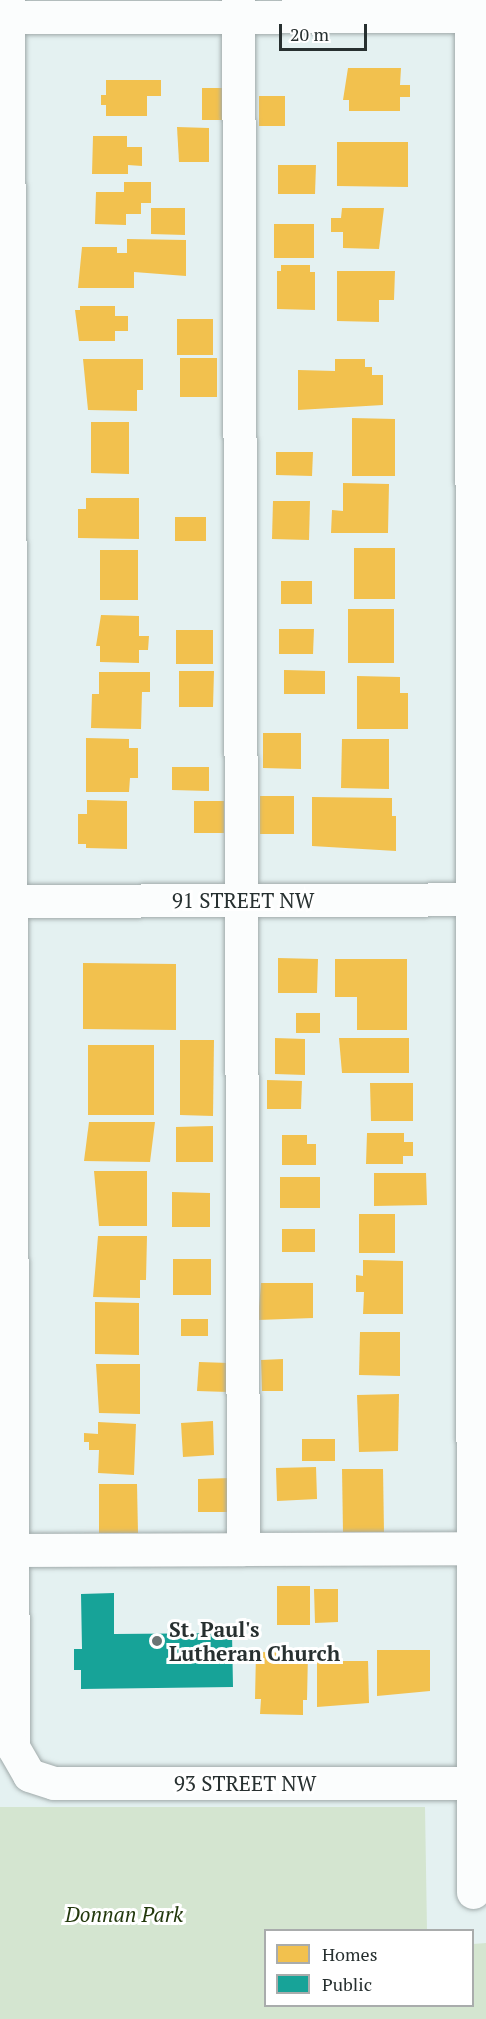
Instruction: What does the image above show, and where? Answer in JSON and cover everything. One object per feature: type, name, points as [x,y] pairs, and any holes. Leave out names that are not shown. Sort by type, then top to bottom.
[{"type":"street","points":[[238,8],[239,900],[243,1549]]},
{"type":"street","points":[[473,1548],[12,1550],[5,901],[6,12],[238,8],[476,10],[479,899],[473,1548],[473,1892]]},
{"type":"street","name":"91 STREET NW","points":[[5,901],[479,899]]},
{"type":"street","name":"93 STREET NW","points":[[12,1550],[12,1736],[22,1767],[29,1775],[54,1783],[473,1783]]},
{"type":"green space","name":"Donnan Park","points":[[0,1807],[425,1807],[427,1929],[264,1929],[264,2007],[474,2007],[474,1944],[486,1943],[486,2019],[0,2019]]},
{"type":"building: Homes","points":[[348,68],[401,68],[400,85],[410,85],[410,97],[400,97],[400,111],[349,111],[349,100],[343,100]]},
{"type":"building: Homes","points":[[106,80],[161,80],[161,96],[147,96],[147,116],[106,116],[106,105],[101,105],[101,95],[106,95]]},
{"type":"building: Homes","points":[[202,88],[225,88],[225,120],[202,120]]},
{"type":"building: Homes","points":[[259,96],[285,96],[285,126],[259,126]]},
{"type":"building: Homes","points":[[177,127],[209,128],[209,162],[179,162]]},
{"type":"building: Homes","points":[[93,136],[127,136],[127,147],[142,147],[142,166],[128,165],[128,174],[92,174]]},
{"type":"building: Homes","points":[[337,142],[408,142],[408,187],[337,186]]},
{"type":"building: Homes","points":[[278,165],[316,165],[315,194],[278,194]]},
{"type":"building: Homes","points":[[124,182],[151,182],[151,203],[141,203],[141,214],[126,214],[126,225],[95,224],[96,192],[124,192]]},
{"type":"building: Homes","points":[[151,208],[185,208],[185,235],[151,234]]},
{"type":"building: Homes","points":[[342,208],[384,208],[379,249],[343,248],[343,232],[331,232],[331,218],[341,218]]},
{"type":"building: Homes","points":[[274,224],[314,224],[314,258],[274,258]]},
{"type":"building: Homes","points":[[127,239],[186,240],[186,276],[134,272],[134,288],[78,288],[82,247],[117,247],[117,253],[127,253]]},
{"type":"building: Homes","points":[[281,265],[310,265],[310,272],[315,272],[315,310],[277,309],[277,271],[281,271]]},
{"type":"building: Homes","points":[[337,271],[395,271],[394,300],[379,300],[379,322],[337,321]]},
{"type":"building: Homes","points":[[80,306],[115,306],[115,316],[128,316],[128,331],[115,331],[115,341],[79,341],[75,310],[80,310]]},
{"type":"building: Homes","points":[[177,319],[213,319],[213,355],[177,355]]},
{"type":"building: Homes","points":[[180,358],[217,358],[217,397],[180,397]]},
{"type":"building: Homes","points":[[83,359],[143,359],[143,390],[137,390],[137,411],[88,410]]},
{"type":"building: Homes","points":[[335,359],[365,359],[365,367],[372,367],[372,375],[383,375],[383,405],[298,410],[298,370],[335,371]]},
{"type":"building: Homes","points":[[352,418],[395,419],[395,476],[352,476]]},
{"type":"building: Homes","points":[[91,422],[129,422],[129,474],[91,473]]},
{"type":"building: Homes","points":[[276,452],[313,452],[312,476],[276,475]]},
{"type":"building: Homes","points":[[343,483],[389,484],[388,533],[331,533],[332,510],[343,511]]},
{"type":"building: Homes","points":[[86,498],[139,498],[139,539],[78,538],[78,509],[86,509]]},
{"type":"building: Homes","points":[[273,501],[310,501],[309,540],[272,539]]},
{"type":"building: Homes","points":[[175,517],[206,517],[206,541],[175,541]]},
{"type":"building: Homes","points":[[354,548],[395,548],[395,599],[354,599]]},
{"type":"building: Homes","points":[[100,550],[138,550],[138,600],[100,600]]},
{"type":"building: Homes","points":[[281,581],[312,581],[312,604],[281,604]]},
{"type":"building: Homes","points":[[348,609],[394,609],[394,663],[348,663]]},
{"type":"building: Homes","points":[[101,615],[139,616],[139,636],[149,636],[148,650],[139,650],[139,663],[100,662],[100,646],[96,646]]},
{"type":"building: Homes","points":[[279,629],[314,629],[313,654],[279,654]]},
{"type":"building: Homes","points":[[176,630],[213,630],[213,664],[176,664]]},
{"type":"building: Homes","points":[[284,670],[325,671],[325,694],[284,694]]},
{"type":"building: Homes","points":[[179,671],[214,671],[213,707],[179,707]]},
{"type":"building: Homes","points":[[99,672],[150,672],[150,692],[142,692],[141,729],[91,728],[92,694],[99,694]]},
{"type":"building: Homes","points":[[357,676],[400,677],[400,693],[408,693],[408,729],[357,729]]},
{"type":"building: Homes","points":[[263,733],[301,733],[301,769],[263,768]]},
{"type":"building: Homes","points":[[86,738],[129,739],[129,748],[138,748],[138,778],[130,778],[129,792],[86,792]]},
{"type":"building: Homes","points":[[342,739],[389,739],[389,789],[341,788]]},
{"type":"building: Homes","points":[[172,767],[209,767],[209,791],[172,790]]},
{"type":"building: Homes","points":[[260,796],[294,796],[294,834],[260,834]]},
{"type":"building: Homes","points":[[312,797],[392,798],[392,816],[396,816],[396,851],[312,846]]},
{"type":"building: Homes","points":[[87,800],[127,801],[127,849],[86,848],[86,844],[78,844],[78,814],[87,814]]},
{"type":"building: Homes","points":[[194,801],[224,801],[224,833],[194,833]]},
{"type":"building: Homes","points":[[278,958],[318,959],[317,993],[278,993]]},
{"type":"building: Homes","points":[[335,959],[407,959],[407,1030],[357,1030],[357,997],[335,997]]},
{"type":"building: Homes","points":[[83,963],[176,964],[176,1030],[83,1029]]},
{"type":"building: Homes","points":[[296,1013],[320,1013],[320,1033],[296,1033]]},
{"type":"building: Homes","points":[[275,1038],[305,1039],[305,1075],[275,1074]]},
{"type":"building: Homes","points":[[339,1038],[409,1038],[409,1073],[342,1073]]},
{"type":"building: Homes","points":[[180,1040],[214,1040],[213,1116],[180,1115]]},
{"type":"building: Homes","points":[[88,1045],[154,1045],[154,1115],[88,1115]]},
{"type":"building: Homes","points":[[267,1080],[302,1081],[301,1109],[267,1109]]},
{"type":"building: Homes","points":[[370,1083],[413,1083],[413,1121],[371,1121]]},
{"type":"building: Homes","points":[[89,1122],[155,1122],[150,1162],[84,1161]]},
{"type":"building: Homes","points":[[213,1126],[213,1162],[176,1162],[176,1127]]},
{"type":"building: Homes","points":[[367,1133],[404,1133],[404,1142],[413,1142],[413,1156],[403,1156],[403,1164],[366,1164]]},
{"type":"building: Homes","points":[[282,1135],[307,1135],[307,1144],[316,1144],[316,1165],[282,1165]]},
{"type":"building: Homes","points":[[94,1171],[147,1171],[147,1226],[99,1226]]},
{"type":"building: Homes","points":[[374,1173],[426,1173],[427,1205],[374,1206]]},
{"type":"building: Homes","points":[[280,1177],[320,1177],[320,1208],[280,1208]]},
{"type":"building: Homes","points":[[172,1192],[210,1193],[210,1227],[172,1227]]},
{"type":"building: Homes","points":[[359,1214],[395,1214],[395,1253],[359,1253]]},
{"type":"building: Homes","points":[[282,1229],[315,1229],[315,1252],[282,1252]]},
{"type":"building: Homes","points":[[98,1236],[147,1236],[146,1280],[140,1280],[140,1298],[93,1297]]},
{"type":"building: Homes","points":[[173,1259],[211,1259],[211,1295],[173,1295]]},
{"type":"building: Homes","points":[[363,1260],[403,1261],[403,1314],[363,1314],[364,1292],[356,1292],[356,1275],[363,1276]]},
{"type":"building: Homes","points":[[261,1283],[313,1283],[313,1318],[258,1320]]},
{"type":"building: Homes","points":[[95,1302],[139,1303],[139,1355],[95,1354]]},
{"type":"building: Homes","points":[[181,1319],[208,1319],[208,1336],[181,1336]]},
{"type":"building: Homes","points":[[360,1332],[400,1332],[400,1376],[359,1375]]},
{"type":"building: Homes","points":[[283,1359],[283,1391],[262,1391],[261,1360]]},
{"type":"building: Homes","points":[[199,1362],[229,1363],[228,1392],[197,1391]]},
{"type":"building: Homes","points":[[96,1364],[140,1364],[140,1414],[99,1413]]},
{"type":"building: Homes","points":[[399,1394],[398,1451],[359,1452],[357,1395]]},
{"type":"building: Homes","points":[[213,1421],[214,1455],[183,1457],[181,1423]]},
{"type":"building: Homes","points":[[98,1422],[136,1424],[134,1475],[98,1473],[99,1450],[89,1450],[89,1442],[84,1442],[84,1433],[98,1434]]},
{"type":"building: Homes","points":[[302,1439],[335,1439],[335,1461],[302,1461]]},
{"type":"building: Homes","points":[[316,1467],[317,1499],[277,1501],[276,1468]]},
{"type":"building: Homes","points":[[342,1469],[383,1469],[384,1532],[343,1532]]},
{"type":"building: Homes","points":[[231,1478],[231,1512],[198,1512],[198,1479]]},
{"type":"building: Homes","points":[[99,1484],[137,1484],[138,1533],[99,1533]]},
{"type":"building: Homes","points":[[277,1586],[310,1586],[310,1625],[277,1625]]},
{"type":"building: Homes","points":[[314,1589],[338,1589],[338,1622],[315,1623]]},
{"type":"building: Homes","points":[[377,1650],[430,1650],[430,1691],[377,1696]]},
{"type":"building: Homes","points":[[256,1652],[308,1653],[307,1700],[303,1700],[303,1715],[260,1714],[261,1699],[255,1699]]},
{"type":"building: Homes","points":[[317,1661],[368,1661],[369,1703],[317,1707]]},
{"type":"building: Public","name":"St. Paul's Lutheran Church","points":[[114,1593],[114,1634],[232,1633],[233,1687],[81,1689],[81,1670],[74,1670],[74,1649],[82,1649],[81,1594]]},
{"type":"place","name":"St. Paul's Lutheran Church","points":[[157,1641]]}]
